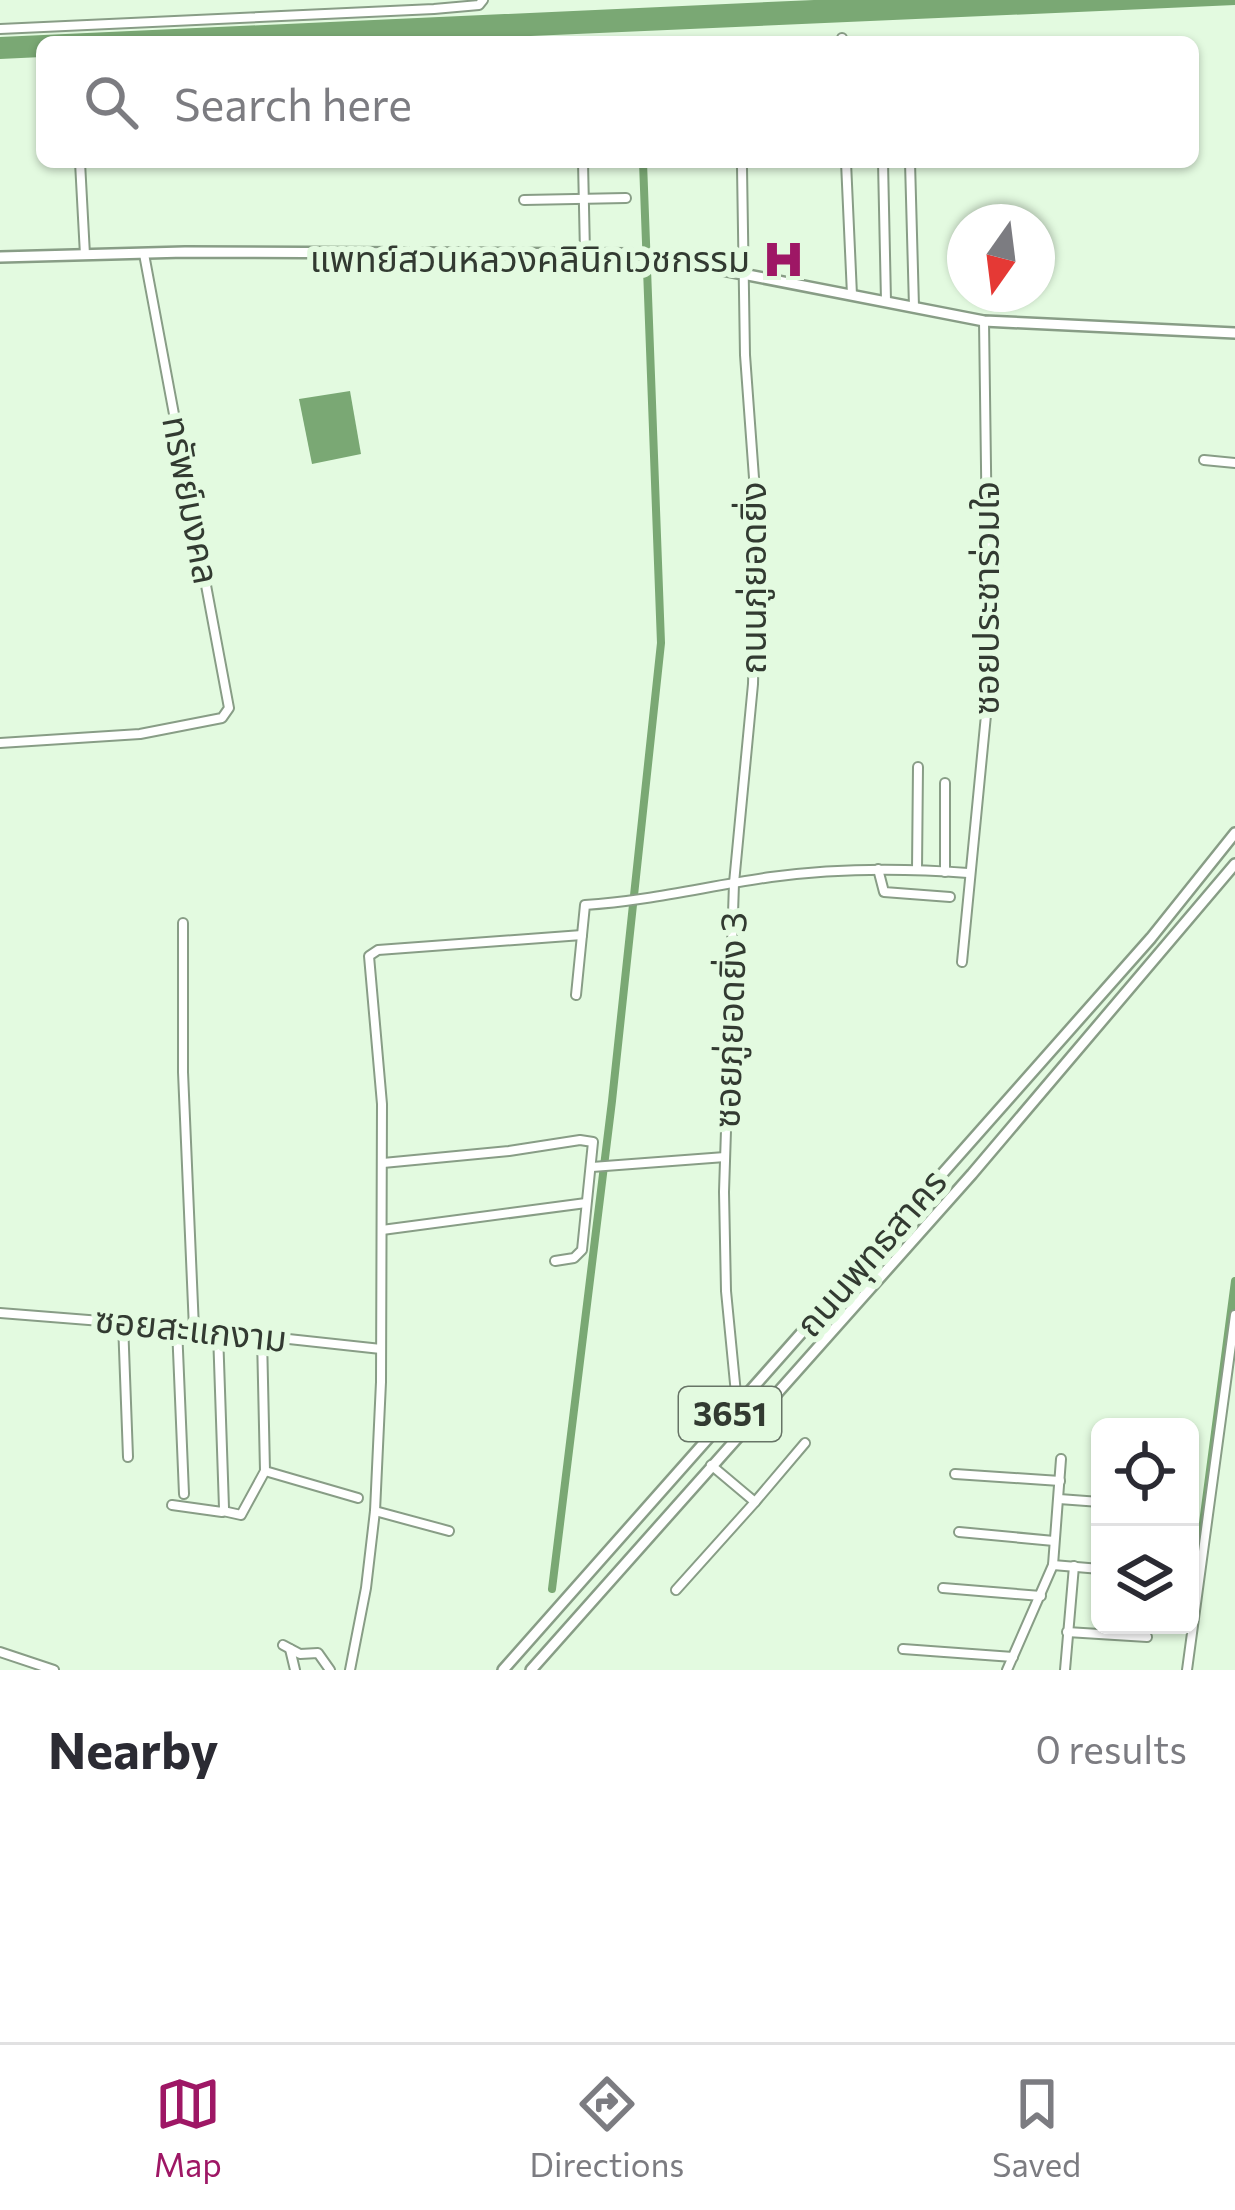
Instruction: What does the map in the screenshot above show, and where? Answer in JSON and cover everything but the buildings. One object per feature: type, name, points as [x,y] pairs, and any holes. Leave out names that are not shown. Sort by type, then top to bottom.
[{"type":"main road","points":[[0,257],[645,255],[984,322],[1235,332]]},
{"type":"main road","name":"ถนนพุทธสาคร","points":[[503,1670],[1151,938],[1235,832]]},
{"type":"main road","name":"ถนนพุทธสาคร","points":[[531,1670],[972,1174],[1235,864]]},
{"type":"main road","points":[[955,1158],[972,1174]]},
{"type":"street","points":[[0,29],[482,2]]},
{"type":"street","points":[[80,168],[85,255]]},
{"type":"street","points":[[584,168],[585,253]]},
{"type":"street","name":"ถนนภู่ยอดยิ่ง","points":[[734,883],[755,623],[742,168]]},
{"type":"street","points":[[846,168],[852,295]]},
{"type":"street","points":[[883,168],[886,302]]},
{"type":"street","points":[[910,168],[914,307]]},
{"type":"street","points":[[524,200],[626,198]]},
{"type":"street","name":"ทรัพย์มงคล","points":[[0,743],[140,734],[222,718],[227,713],[144,254]]},
{"type":"street","name":"ซอยประชาร่วมใจ","points":[[962,962],[989,684],[984,322]]},
{"type":"street","points":[[1204,460],[1235,463]]},
{"type":"street","points":[[916,869],[918,767]]},
{"type":"street","points":[[945,783],[946,872]]},
{"type":"street","points":[[878,869],[884,892],[950,897]]},
{"type":"street","points":[[576,995],[585,905],[639,901],[734,883],[878,869],[968,873]]},
{"type":"street","name":"ซอยภู่ยอดยิ่ง 3","points":[[734,883],[725,1157],[726,1291],[737,1406]]},
{"type":"street","points":[[183,923],[183,1072],[194,1329]]},
{"type":"street","points":[[350,1670],[375,1511],[381,1349],[382,1104],[369,956],[378,950],[582,935]]},
{"type":"street","points":[[383,1163],[593,1142],[579,1256],[555,1261]]},
{"type":"street","points":[[592,1167],[725,1157]]},
{"type":"street","points":[[382,1230],[586,1203]]},
{"type":"street","name":"ซอยสะแกงาม","points":[[0,1313],[381,1349]]},
{"type":"street","points":[[1187,1670],[1235,1315]]},
{"type":"street","points":[[123,1322],[128,1457]]},
{"type":"street","points":[[177,1327],[184,1494]]},
{"type":"street","points":[[218,1332],[223,1510]]},
{"type":"street","points":[[172,1504],[241,1515],[265,1471],[262,1337]]},
{"type":"street","points":[[676,1590],[805,1443]]},
{"type":"street","points":[[1007,1670],[1053,1564],[1061,1460]]},
{"type":"street","points":[[711,1465],[754,1502]]},
{"type":"street","points":[[265,1471],[358,1498]]},
{"type":"street","points":[[955,1474],[1060,1481]]},
{"type":"street","points":[[1059,1499],[1091,1501]]},
{"type":"street","points":[[375,1511],[449,1531]]},
{"type":"street","points":[[958,1532],[1054,1541]]},
{"type":"street","points":[[1053,1564],[1091,1568]]},
{"type":"street","points":[[1066,1670],[1074,1566]]},
{"type":"street","points":[[943,1588],[1041,1596]]},
{"type":"street","points":[[1067,1632],[1147,1637]]},
{"type":"street","points":[[295,1670],[286,1647],[300,1654],[318,1653],[330,1670]]},
{"type":"street","points":[[903,1648],[1012,1657]]},
{"type":"street","points":[[0,1652],[22,1666],[54,1670]]},
{"type":"shaded area","points":[[814,0],[1235,0],[1235,5],[530,36],[36,36],[36,57],[0,59],[0,37]]},
{"type":"shaded area","points":[[350,391],[361,454],[312,464],[299,399]]},
{"type":"waterway","points":[[552,1589],[612,1101],[661,643],[643,168]]},
{"type":"waterway","points":[[1199,1553],[1235,1281]]},
{"type":"place","name":"แพทย์สวนหลวงคลินิกเวชกรรม","points":[[784,259]]}]
